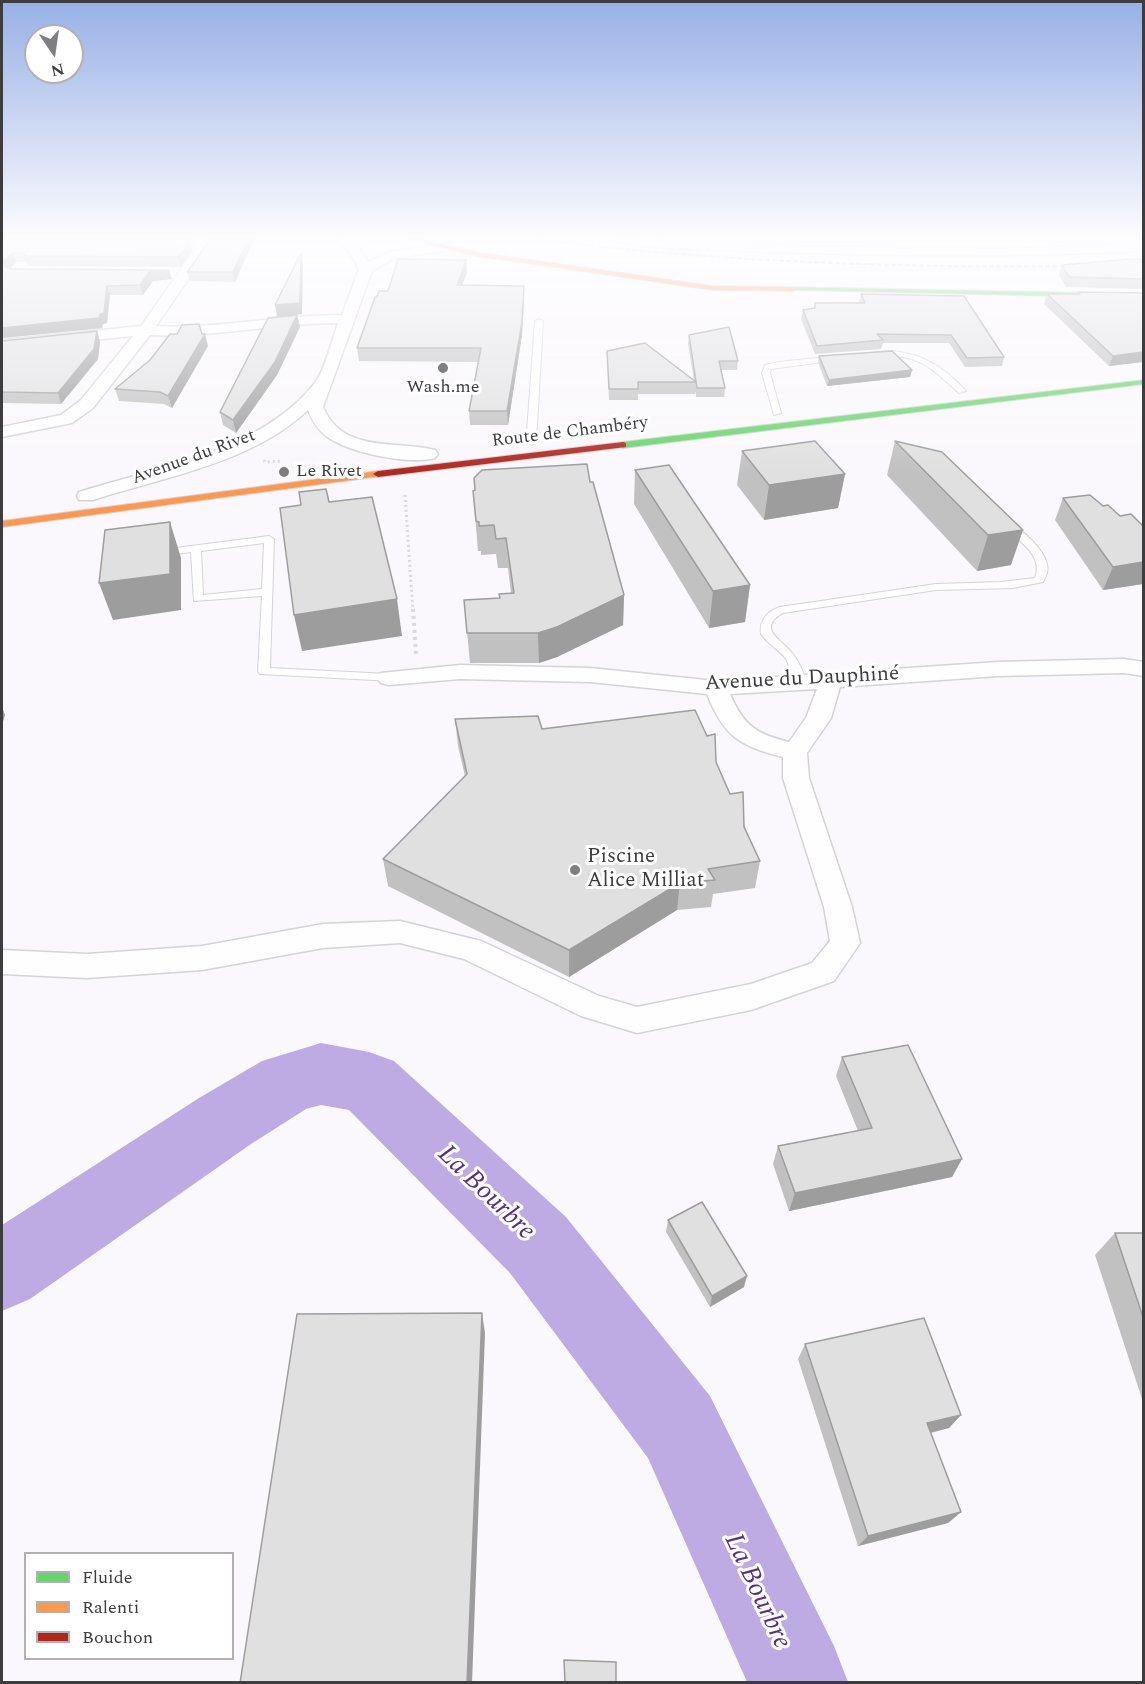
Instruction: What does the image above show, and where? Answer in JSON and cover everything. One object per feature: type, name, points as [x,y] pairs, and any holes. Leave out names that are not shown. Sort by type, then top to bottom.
[{"type":"main road","name":"Route de Chambéry","points":[[290,466],[429,454],[1143,370]]},
{"type":"main road","name":"Route de Chambéry","points":[[2,524],[388,473],[1143,382]]},
{"type":"main road","points":[[81,497],[167,486]]},
{"type":"street","points":[[2,432],[66,419],[87,404],[155,318]]},
{"type":"street","points":[[2,344],[146,330],[188,332],[323,318]]},
{"type":"street","name":"Avenue du Rivet","points":[[347,318],[315,407],[317,418],[334,434],[369,447],[399,453],[429,454]]},
{"type":"street","name":"Avenue du Rivet","points":[[81,497],[220,452],[257,436],[285,420],[322,385]]},
{"type":"street","name":"Avenue du Dauphiné","points":[[389,678],[460,672],[590,675],[716,688],[1053,667],[1124,666],[1143,669]]},
{"type":"street","points":[[2,962],[87,966],[191,959],[323,936],[400,932],[471,949],[592,1007],[638,1020],[752,997],[823,972],[845,943],[838,907],[796,778],[795,752],[820,720],[826,706],[830,680]]},
{"type":"street","points":[[716,688],[728,718],[739,732],[758,743],[795,752]]},
{"type":"lane","points":[[532,442],[539,321]]},
{"type":"lane","points":[[868,355],[908,353],[925,359],[962,391]]},
{"type":"lane","points":[[777,413],[766,373],[768,367],[779,363],[846,357]]},
{"type":"lane","points":[[800,681],[788,653],[772,642],[766,630],[766,621],[770,615],[780,610],[936,587],[957,585],[1006,587],[1039,580],[1043,574],[1040,557],[999,516]]},
{"type":"lane","points":[[149,555],[269,539],[264,671],[389,678]]},
{"type":"lane","points":[[196,549],[198,599],[267,592]]},
{"type":"path","points":[[257,436],[265,462],[290,466]]},
{"type":"path","points":[[405,489],[418,675]]},
{"type":"building","points":[[2,318],[99,318],[99,318],[2,328]]},
{"type":"building","points":[[268,318],[296,318],[275,362],[233,420],[220,412]]},
{"type":"building","points":[[368,318],[522,318],[507,411],[469,411],[481,348],[357,348]]},
{"type":"building","points":[[806,318],[978,318],[1004,357],[967,358],[951,335],[877,334],[883,340],[817,346]]},
{"type":"building","points":[[1072,318],[1143,318],[1143,352],[1113,356]]},
{"type":"building","points":[[199,324],[202,334],[205,334],[168,396],[160,392],[115,389],[150,360],[170,334],[177,334],[182,325]]},
{"type":"building","points":[[729,327],[738,361],[719,361],[725,388],[697,388],[689,335]]},
{"type":"building","points":[[97,331],[94,349],[58,393],[2,392],[2,341]]},
{"type":"building","points":[[645,343],[696,382],[638,382],[638,389],[609,389],[607,351]]},
{"type":"building","points":[[892,351],[912,370],[829,380],[819,356]]},
{"type":"building","points":[[815,441],[845,474],[769,485],[742,451]]},
{"type":"building","points":[[895,441],[942,452],[1023,530],[988,535]]},
{"type":"building","points":[[587,464],[590,482],[593,482],[624,595],[557,627],[538,633],[467,633],[464,600],[500,598],[499,594],[514,593],[506,538],[496,539],[494,525],[479,526],[479,522],[476,521],[474,478],[482,470]]},
{"type":"building","points":[[669,465],[750,585],[713,591],[635,470]]},
{"type":"building","points":[[326,489],[329,502],[372,497],[397,599],[294,615],[280,508],[301,505],[299,492]]},
{"type":"building","points":[[1090,495],[1103,506],[1108,505],[1120,516],[1131,514],[1143,526],[1143,562],[1113,567],[1063,498]]},
{"type":"building","points":[[170,522],[170,574],[99,583],[105,530]]},
{"type":"building","name":"Piscine Alice Milliat","points":[[695,710],[707,736],[715,734],[716,762],[730,794],[743,792],[744,827],[760,861],[708,869],[715,880],[680,883],[569,950],[383,859],[467,774],[455,719],[538,716],[542,729]]},
{"type":"building","points":[[908,1045],[962,1159],[795,1193],[778,1146],[872,1128],[842,1057]]},
{"type":"building","points":[[702,1202],[747,1276],[712,1296],[668,1220]]},
{"type":"building","points":[[1115,1233],[1143,1233],[1143,1317]]},
{"type":"building","points":[[482,1313],[467,1683],[240,1683],[297,1314]]},
{"type":"building","points":[[924,1318],[961,1415],[927,1423],[961,1512],[868,1536],[805,1344]]},
{"type":"building","points":[[564,1660],[616,1662],[616,1683],[565,1683]]},
{"type":"waterway","name":"La Bourbre","points":[[2,1271],[225,1121],[287,1083],[321,1074],[369,1083],[538,1245],[679,1427],[798,1682]]},
{"type":"traffic: fast","points":[[623,445],[1144,382]]},
{"type":"traffic: slow","points":[[2,524],[378,474]]},
{"type":"traffic: jam","points":[[378,474],[623,445]]},
{"type":"place","name":"Wash.me","points":[[443,368]]},
{"type":"place","name":"Le Rivet","points":[[284,472]]},
{"type":"place","name":"Piscine Alice Milliat","points":[[575,870]]}]
